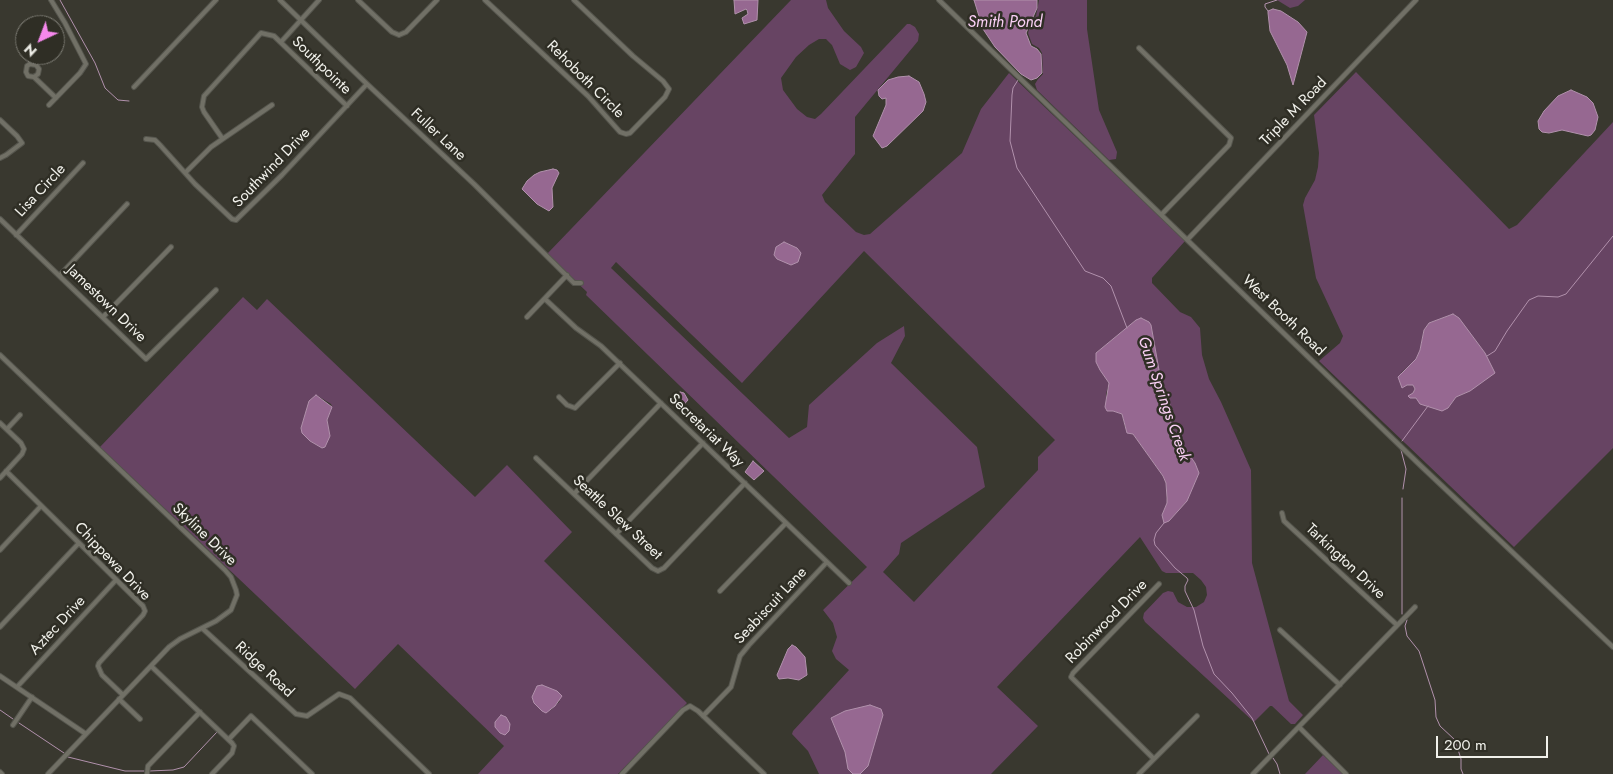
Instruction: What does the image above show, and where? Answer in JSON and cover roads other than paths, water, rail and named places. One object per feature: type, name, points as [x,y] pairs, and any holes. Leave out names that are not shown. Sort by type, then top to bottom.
[{"type":"street","points":[[49,105],[86,64],[51,0]]},
{"type":"street","points":[[134,87],[216,0]]},
{"type":"street","name":"Fuller Lane","points":[[280,0],[468,178],[574,283],[581,283]]},
{"type":"street","points":[[222,138],[204,112],[202,107],[204,96],[261,33],[274,36],[280,42],[320,0]]},
{"type":"street","points":[[360,1],[395,34],[399,35],[406,32],[437,0]]},
{"type":"street","name":"Rehoboth Circle","points":[[485,0],[588,96],[609,122],[620,132],[626,134],[633,131],[665,97],[669,89],[663,81],[635,58],[574,0]]},
{"type":"street","name":"West Booth Road","points":[[939,0],[1421,466],[1613,647]]},
{"type":"street","name":"Triple M Road","points":[[1188,239],[1416,0]]},
{"type":"street","name":"Southpointe","points":[[280,42],[346,106]]},
{"type":"street","points":[[1139,48],[1231,138],[1229,146],[1162,214]]},
{"type":"street","points":[[34,77],[56,98]]},
{"type":"street","name":"Southwind Drive","points":[[146,139],[155,140],[195,184],[226,214],[236,220],[282,175],[367,84]]},
{"type":"street","points":[[186,172],[210,147],[272,105]]},
{"type":"street","points":[[0,120],[22,143],[0,158]]},
{"type":"street","name":"Lisa Circle","points":[[16,235],[83,163]]},
{"type":"street","points":[[60,275],[127,204]]},
{"type":"street","name":"Jamestown Drive","points":[[0,219],[146,359],[216,290]]},
{"type":"street","points":[[103,317],[171,247]]},
{"type":"street","points":[[527,317],[567,276]]},
{"type":"street","name":"Secretariat Way","points":[[544,299],[576,328],[620,363],[849,583]]},
{"type":"street","name":"Skyline Drive","points":[[0,355],[231,577],[235,584],[237,595],[233,607],[228,613],[176,642],[48,774]]},
{"type":"street","points":[[559,397],[567,405],[575,408],[620,363]]},
{"type":"street","points":[[574,494],[661,403]]},
{"type":"street","points":[[7,429],[20,416]]},
{"type":"street","points":[[0,423],[24,448],[22,454],[0,478]]},
{"type":"street","points":[[616,534],[703,443]]},
{"type":"street","name":"Seattle Slew Street","points":[[536,458],[652,568],[658,571],[664,568],[745,483]]},
{"type":"street","name":"Chippewa Drive","points":[[6,471],[143,606],[145,611],[143,615],[98,666],[102,675],[123,695]]},
{"type":"street","points":[[0,550],[41,506]]},
{"type":"street","name":"Tarkington Drive","points":[[1282,513],[1284,521],[1397,625]]},
{"type":"street","points":[[720,591],[786,523]]},
{"type":"street","points":[[0,626],[79,543]]},
{"type":"street","name":"Seabiscuit Lane","points":[[703,716],[731,687],[740,656],[827,562]]},
{"type":"street","name":"Aztec Drive","points":[[17,687],[116,580]]},
{"type":"street","name":"Robinwood Drive","points":[[1154,759],[1071,677],[1159,584]]},
{"type":"street","points":[[1253,774],[1415,607]]},
{"type":"street","name":"Ridge Road","points":[[202,628],[296,714],[307,716],[339,694],[350,698],[429,774]]},
{"type":"street","points":[[1280,630],[1340,685]]},
{"type":"street","points":[[151,666],[229,739],[234,746],[234,750],[212,774]]},
{"type":"street","points":[[0,676],[86,734]]},
{"type":"street","points":[[13,725],[32,697]]},
{"type":"street","points":[[119,699],[140,719]]},
{"type":"street","points":[[622,774],[690,706],[764,774]]},
{"type":"street","points":[[147,773],[148,766],[200,712]]},
{"type":"street","points":[[229,739],[251,716],[312,774]]},
{"type":"street","points":[[1139,774],[1196,716]]},
{"type":"street","points":[[1299,727],[1346,774]]},
{"type":"water","points":[[734,0],[758,0],[757,20],[744,24],[742,18],[748,14],[747,10],[735,14]]},
{"type":"water","name":"Smith Pond","points":[[974,0],[1037,0],[1037,8],[1026,33],[1031,46],[1041,54],[1042,73],[1037,78],[1031,80],[1021,74],[995,47],[983,29]]},
{"type":"water","points":[[1273,9],[1281,11],[1298,22],[1307,32],[1293,85],[1287,65],[1270,31],[1268,11]]},
{"type":"water","points":[[909,76],[919,82],[924,94],[926,102],[923,111],[887,146],[882,148],[873,136],[886,105],[886,98],[882,99],[879,96],[878,90],[888,80]]},
{"type":"water","points":[[1571,90],[1587,97],[1593,103],[1598,117],[1595,130],[1588,136],[1562,130],[1549,133],[1542,132],[1539,129],[1538,121],[1544,111],[1558,96]]},
{"type":"water","points":[[553,169],[559,173],[552,188],[553,207],[549,211],[537,204],[522,189],[534,175]]},
{"type":"water","points":[[784,242],[797,248],[801,253],[798,262],[791,265],[777,259],[774,255],[776,247]]},
{"type":"water","points":[[1453,314],[1459,318],[1485,353],[1495,373],[1470,391],[1456,397],[1448,408],[1442,411],[1420,404],[1416,398],[1410,398],[1408,396],[1415,389],[1413,385],[1407,385],[1402,388],[1398,377],[1416,359],[1424,330],[1429,323]]},
{"type":"water","points":[[1141,318],[1151,325],[1162,387],[1173,412],[1170,420],[1174,433],[1195,463],[1199,473],[1187,501],[1169,521],[1164,523],[1162,515],[1167,503],[1166,483],[1133,434],[1127,433],[1122,414],[1107,411],[1105,407],[1109,383],[1096,362],[1096,353]]},
{"type":"water","points":[[680,392],[684,393],[688,400],[679,410],[671,401]]},
{"type":"water","points":[[316,395],[332,407],[327,420],[330,436],[325,447],[322,448],[310,441],[302,433],[301,428],[309,401]]},
{"type":"water","points":[[753,461],[764,471],[754,480],[745,472]]},
{"type":"water","points":[[792,645],[805,657],[807,675],[799,680],[779,679],[777,675],[788,649]]},
{"type":"water","points":[[542,685],[557,691],[562,696],[555,706],[546,713],[534,703],[532,697],[537,686]]},
{"type":"water","points":[[870,705],[881,709],[883,715],[868,766],[860,774],[853,774],[848,769],[845,752],[831,718],[845,711]]},
{"type":"water","points":[[501,715],[506,717],[510,724],[509,731],[505,735],[500,733],[495,727],[495,722]]},
{"type":"waterway","points":[[60,0],[95,63],[105,88],[118,100],[129,101]]},
{"type":"waterway","points":[[1268,11],[1265,4],[1277,0]]},
{"type":"waterway","name":"Gum Springs Creek","points":[[1018,80],[1013,88],[1012,95],[1010,141],[1017,168],[1085,271],[1103,278],[1111,286],[1127,328]]},
{"type":"waterway","points":[[1487,356],[1495,351],[1529,300],[1538,296],[1558,297],[1566,294],[1613,236]]},
{"type":"waterway","points":[[1402,441],[1428,406]]},
{"type":"waterway","points":[[1401,450],[1406,469],[1403,489]]},
{"type":"waterway","points":[[1402,498],[1402,614]]},
{"type":"waterway","name":"Gum Springs Creek","points":[[1164,523],[1156,533],[1155,545],[1175,568],[1187,578],[1185,591],[1194,610],[1203,646],[1214,674],[1252,718],[1269,754]]},
{"type":"waterway","points":[[1407,620],[1405,626],[1407,636],[1419,651],[1435,700],[1436,717],[1440,726],[1455,740],[1463,774]]},
{"type":"waterway","points":[[0,710],[13,719]]},
{"type":"waterway","points":[[19,723],[64,753]]},
{"type":"waterway","points":[[149,771],[173,770],[184,767],[217,732]]},
{"type":"waterway","points":[[68,757],[125,771],[144,771]]},
{"type":"waterway","name":"Gum Springs Creek","points":[[1273,758],[1280,774]]}]
